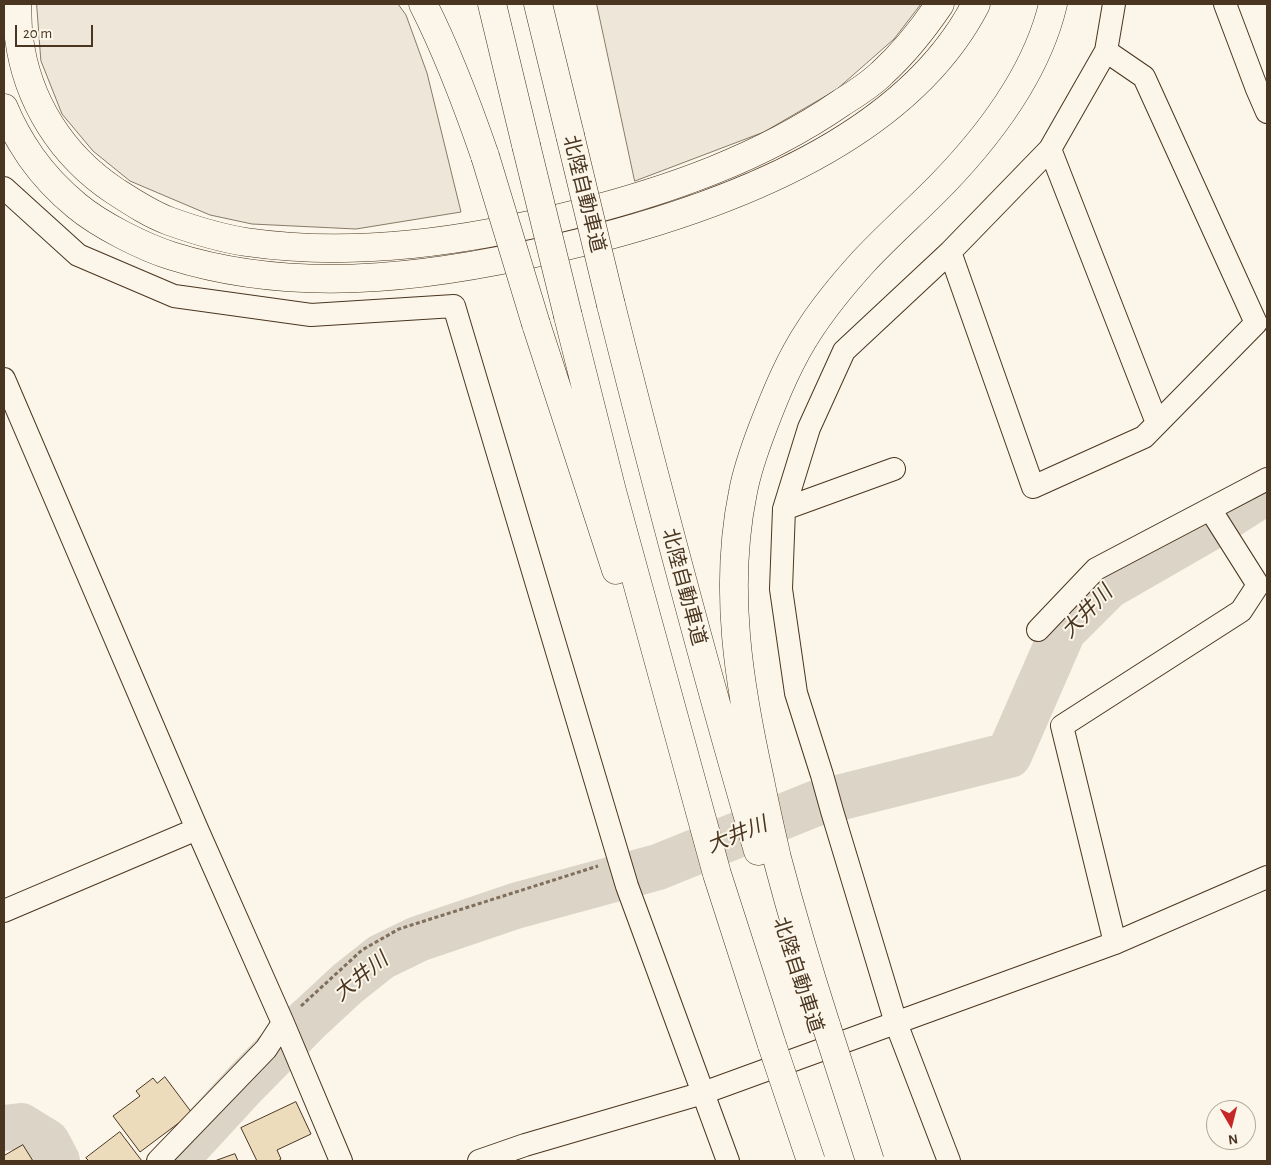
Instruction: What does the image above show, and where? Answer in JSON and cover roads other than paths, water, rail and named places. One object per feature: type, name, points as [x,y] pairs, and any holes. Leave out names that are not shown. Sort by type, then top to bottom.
[{"type":"highway","points":[[17,4],[19,37],[25,67],[35,97],[50,126],[73,156],[98,179],[130,201],[166,220],[204,232],[243,242],[332,248],[424,243],[484,235],[596,209],[648,194],[737,161],[816,121],[881,75],[906,49],[940,4]]},
{"type":"highway","points":[[423,4],[445,49],[464,95],[600,522],[691,787]]},
{"type":"highway","points":[[492,4],[612,491],[691,787],[717,874],[811,1161]]},
{"type":"highway","name":"北陸自動車道","points":[[538,4],[656,481],[746,771],[769,860],[859,1161]]},
{"type":"highway","points":[[4,108],[14,131],[32,158],[78,206],[106,225],[168,255],[206,266],[248,274],[290,277],[334,278],[432,272],[480,265],[609,236],[707,205],[760,184],[805,161],[882,112],[916,83],[946,50],[970,16],[976,4]]},
{"type":"highway","points":[[746,771],[746,714],[734,625],[733,580],[736,535],[743,490],[755,448],[771,406],[789,365],[805,336],[837,293],[864,262],[973,150],[999,117],[1021,82],[1038,48],[1053,4]]},
{"type":"highway","points":[[821,1030],[870,1161]]},
{"type":"street","points":[[949,1161],[896,1022],[796,693],[781,589],[784,508],[809,428],[844,351],[950,252],[1050,149],[1106,51],[1114,4]]},
{"type":"street","points":[[1225,4],[1267,112]]},
{"type":"street","points":[[950,252],[1033,487],[1144,437],[1262,314],[1144,77],[1106,51]]},
{"type":"street","points":[[1050,149],[1157,423]]},
{"type":"street","points":[[4,188],[78,255],[174,296],[310,315],[454,306],[623,872],[728,1161]]},
{"type":"street","points":[[4,379],[341,1161]]},
{"type":"street","points":[[784,508],[894,469]]},
{"type":"street","points":[[1038,630],[1096,569],[1267,480]]},
{"type":"street","points":[[1115,943],[1062,726],[1241,611],[1258,585],[1210,509]]},
{"type":"street","points":[[4,911],[197,829]]},
{"type":"street","points":[[479,1161],[525,1145],[703,1093],[1115,943],[1267,878]]},
{"type":"street","points":[[158,1161],[266,1049],[284,1027]]},
{"type":"waterway","name":"大井川","points":[[174,1161],[246,1083],[306,1022],[347,984],[381,957],[418,939],[515,906],[658,867],[814,804],[1009,755],[1063,631],[1108,586],[1214,525],[1267,491]]},
{"type":"waterway","name":"大井川","points":[[4,1128],[21,1126],[47,1142],[57,1161]]}]
